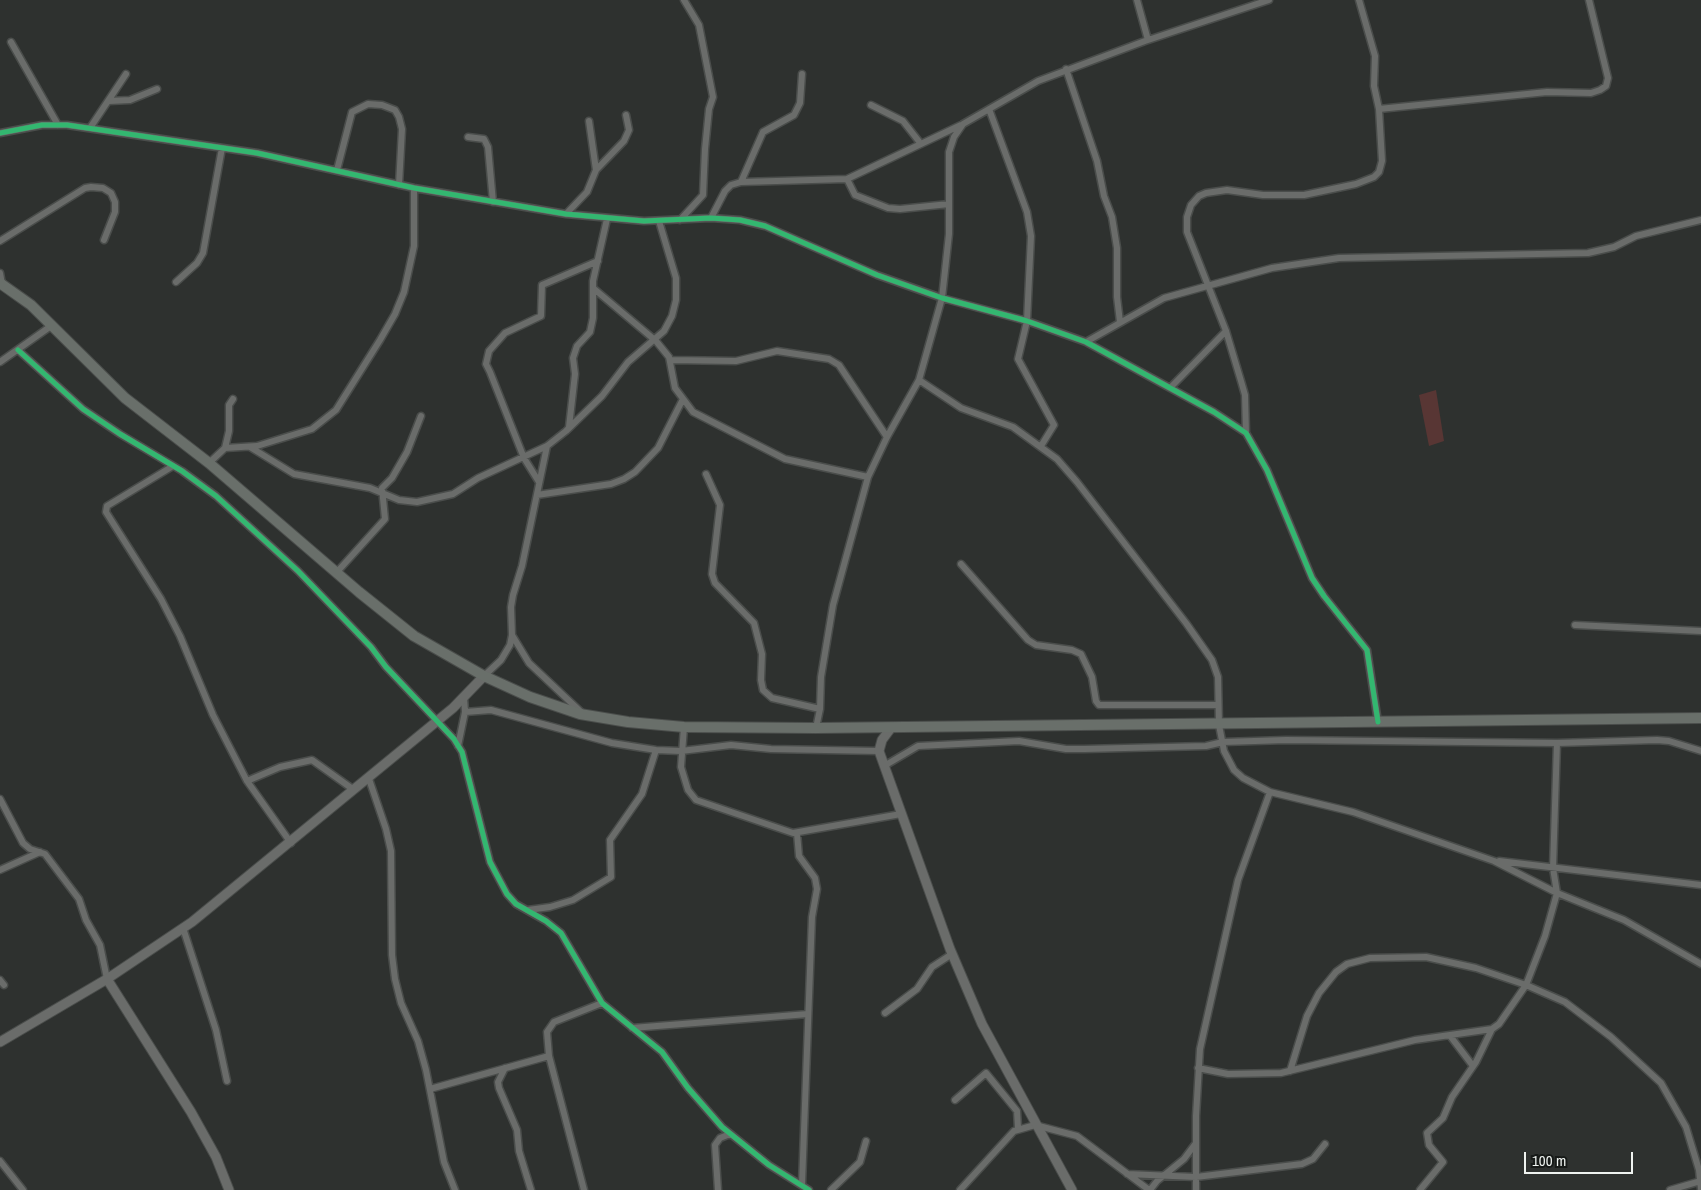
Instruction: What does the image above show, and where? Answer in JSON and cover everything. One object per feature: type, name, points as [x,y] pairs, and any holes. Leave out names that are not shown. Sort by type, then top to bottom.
[{"type":"main road","points":[[1,283],[31,305],[125,398],[209,464],[414,636],[484,676],[530,697],[583,714],[628,722],[684,727],[816,728],[1219,725],[1701,718]]},
{"type":"street","points":[[680,220],[704,195],[705,149],[709,109],[713,97],[699,25],[684,0]]},
{"type":"street","points":[[1137,0],[1148,40]]},
{"type":"street","points":[[711,218],[724,191],[741,182],[847,179],[963,124],[1038,80],[1148,40],[1270,0]]},
{"type":"street","points":[[1359,0],[1375,56],[1374,86],[1379,109],[1382,161],[1379,172],[1374,177],[1356,184],[1304,195],[1263,195],[1220,190],[1199,196],[1191,205],[1187,217],[1187,232],[1206,285],[1226,331],[1245,395],[1246,433],[1267,470],[1312,578],[1367,650],[1378,722]]},
{"type":"street","points":[[1379,109],[1547,92],[1592,93],[1600,90],[1606,86],[1608,78],[1589,0]]},
{"type":"street","points":[[11,42],[58,125]]},
{"type":"street","points":[[1066,69],[1097,161],[1104,196],[1112,217],[1118,248],[1117,297],[1120,322]]},
{"type":"street","points":[[90,128],[126,74]]},
{"type":"street","points":[[741,182],[762,132],[794,115],[800,103],[802,74]]},
{"type":"street","points":[[109,100],[130,100],[157,89]]},
{"type":"street","points":[[336,170],[352,112],[368,104],[382,104],[395,110],[402,129],[399,185]]},
{"type":"street","points":[[871,105],[903,121],[921,144]]},
{"type":"street","points":[[989,109],[1027,212],[1031,236],[1027,321],[1018,354],[1019,363],[1054,425],[1041,446]]},
{"type":"street","points":[[566,214],[587,192],[596,170],[624,141],[629,130],[626,115]]},
{"type":"street","points":[[589,121],[596,170]]},
{"type":"street","points":[[816,728],[820,709],[821,677],[833,605],[868,477],[887,436],[919,380],[942,298],[949,234],[949,152],[954,137],[963,124]]},
{"type":"street","points":[[0,133],[42,125],[90,128],[266,154],[399,185],[566,214],[607,219],[659,221],[711,218],[740,220],[765,226],[877,275],[942,298],[1027,321],[1086,342],[1170,388],[1246,433]]},
{"type":"street","points":[[468,137],[484,139],[488,147],[493,202]]},
{"type":"street","points":[[176,282],[197,263],[203,253],[222,148]]},
{"type":"street","points":[[847,179],[855,195],[888,208],[900,210],[950,204]]},
{"type":"street","points":[[0,242],[85,188],[91,187],[103,188],[111,192],[116,202],[115,212],[104,240]]},
{"type":"street","points":[[225,448],[250,447],[318,426],[336,410],[395,314],[404,292],[414,246],[414,188]]},
{"type":"street","points":[[569,428],[575,374],[573,358],[577,346],[590,332],[598,261],[607,219]]},
{"type":"street","points":[[1086,342],[1164,298],[1272,268],[1339,258],[1588,253],[1614,247],[1636,236],[1701,220]]},
{"type":"street","points":[[250,447],[294,474],[370,488],[407,502],[440,498],[453,494],[478,478],[547,446],[602,396],[628,362],[656,341],[664,332],[676,300],[676,278],[659,221]]},
{"type":"street","points":[[539,482],[524,458],[486,364],[489,351],[505,333],[541,316],[542,285],[598,261]]},
{"type":"street","points":[[0,273],[1,283]]},
{"type":"street","points":[[594,288],[656,341],[671,360],[673,384],[697,415],[785,459],[868,477]]},
{"type":"street","points":[[0,362],[51,326]]},
{"type":"street","points":[[1170,388],[1226,331]]},
{"type":"street","points":[[18,350],[84,409],[216,496],[298,571],[371,647],[386,667],[458,746],[473,792],[493,871],[507,894],[561,933],[602,1003],[662,1052],[688,1088],[730,1134],[769,1165],[809,1190]]},
{"type":"street","points":[[671,360],[736,361],[777,351],[829,360],[839,365],[887,436]]},
{"type":"street","points":[[919,380],[960,408],[1013,427],[1041,446],[1068,470],[1186,623],[1216,670],[1219,725],[1224,751],[1234,770],[1243,778],[1270,792],[1353,812],[1494,861],[1557,893],[1624,920],[1701,964]]},
{"type":"street","points":[[209,464],[225,448],[230,431],[229,405],[233,399]]},
{"type":"street","points":[[537,495],[610,484],[624,479],[658,448],[683,399]]},
{"type":"street","points":[[337,572],[385,519],[382,488],[392,478],[407,452],[421,416]]},
{"type":"street","points":[[0,1042],[108,979],[183,928],[369,779],[464,697],[506,653],[512,635],[511,607],[524,558],[547,446]]},
{"type":"street","points":[[173,466],[106,508],[161,599],[180,636],[213,715],[247,781],[291,843]]},
{"type":"street","points":[[706,474],[720,505],[712,574],[716,583],[746,612],[758,632],[762,654],[761,680],[763,690],[772,698],[820,709]]},
{"type":"street","points":[[961,564],[1028,640],[1036,646],[1072,650],[1082,654],[1092,677],[1096,701],[1099,705],[1153,707],[1218,704]]},
{"type":"street","points":[[1575,625],[1701,631]]},
{"type":"street","points":[[512,635],[529,663],[583,714]]},
{"type":"street","points":[[458,746],[465,712],[464,697]]},
{"type":"street","points":[[465,712],[490,710],[612,744],[656,750],[681,751],[731,745],[777,749],[879,751]]},
{"type":"street","points":[[684,727],[681,767],[688,790],[696,800],[787,832],[798,833],[815,828],[901,814]]},
{"type":"street","points":[[891,728],[882,740],[879,751],[952,954],[982,1024],[1035,1125],[1072,1190]]},
{"type":"street","points":[[884,766],[918,746],[1019,741],[1084,749],[1206,746],[1223,742],[1305,740],[1557,743],[1657,740],[1701,751]]},
{"type":"street","points":[[1420,1190],[1443,1162],[1429,1145],[1427,1134],[1443,1118],[1452,1097],[1473,1066],[1492,1029],[1509,1012],[1526,985],[1545,936],[1557,893],[1553,868],[1557,743]]},
{"type":"street","points":[[527,910],[550,907],[573,900],[611,877],[610,840],[642,794],[656,750]]},
{"type":"street","points":[[247,781],[280,767],[312,760],[354,790]]},
{"type":"street","points":[[369,779],[386,829],[391,851],[392,955],[395,979],[401,1003],[418,1041],[430,1089],[444,1162],[455,1190]]},
{"type":"street","points":[[1196,1190],[1198,1068],[1238,880],[1270,792]]},
{"type":"street","points":[[0,799],[22,843],[49,858],[79,899],[86,920],[100,945],[108,979],[191,1112],[216,1157],[229,1190]]},
{"type":"street","points":[[798,833],[799,856],[815,878],[817,888],[812,917],[802,1184]]},
{"type":"street","points":[[0,870],[40,852]]},
{"type":"street","points":[[1494,861],[1701,885]]},
{"type":"street","points":[[183,928],[216,1030],[227,1081]]},
{"type":"street","points":[[886,1012],[917,989],[932,967],[952,954]]},
{"type":"street","points":[[1290,1071],[1307,1016],[1319,992],[1336,972],[1347,964],[1361,959],[1426,957],[1450,960],[1526,985],[1565,1002],[1611,1037],[1660,1083],[1686,1127],[1701,1189]]},
{"type":"street","points":[[582,1190],[549,1056],[547,1032],[554,1022],[602,1003]]},
{"type":"street","points":[[632,1028],[808,1014]]},
{"type":"street","points":[[1198,1068],[1228,1074],[1275,1074],[1415,1040],[1451,1037],[1492,1029]]},
{"type":"street","points":[[1451,1037],[1473,1066]]},
{"type":"street","points":[[430,1089],[549,1056]]},
{"type":"street","points":[[505,1068],[498,1082],[498,1088],[517,1130],[519,1151],[531,1190]]},
{"type":"street","points":[[955,1100],[986,1073],[1017,1111],[1018,1128]]},
{"type":"street","points":[[960,1190],[1018,1128],[1035,1125],[1076,1136],[1149,1190],[1162,1176],[1184,1159],[1196,1143]]},
{"type":"street","points":[[718,1190],[715,1145],[720,1138],[730,1134]]},
{"type":"street","points":[[830,1190],[860,1162],[866,1141]]},
{"type":"street","points":[[1126,1174],[1196,1177],[1302,1164],[1313,1158],[1325,1144]]},
{"type":"street","points":[[0,1161],[23,1190]]},
{"type":"street","points":[[1670,1190],[1700,1181]]},
{"type":"shaded area","points":[[1436,390],[1444,441],[1429,446],[1419,395]]},
{"type":"cycle path","points":[[0,133],[42,125],[67,125],[257,153],[414,188],[566,214],[644,221],[711,218],[740,220],[765,226],[877,275],[942,298],[1027,321],[1086,342],[1214,412],[1246,433],[1267,470],[1312,578],[1367,650],[1378,722]]},
{"type":"cycle path","points":[[18,350],[83,409],[120,434],[182,471],[216,496],[298,571],[371,647],[386,667],[454,739],[462,752],[490,862],[507,894],[516,904],[546,921],[561,933],[602,1003],[662,1052],[688,1088],[722,1127],[769,1165],[809,1190]]}]
